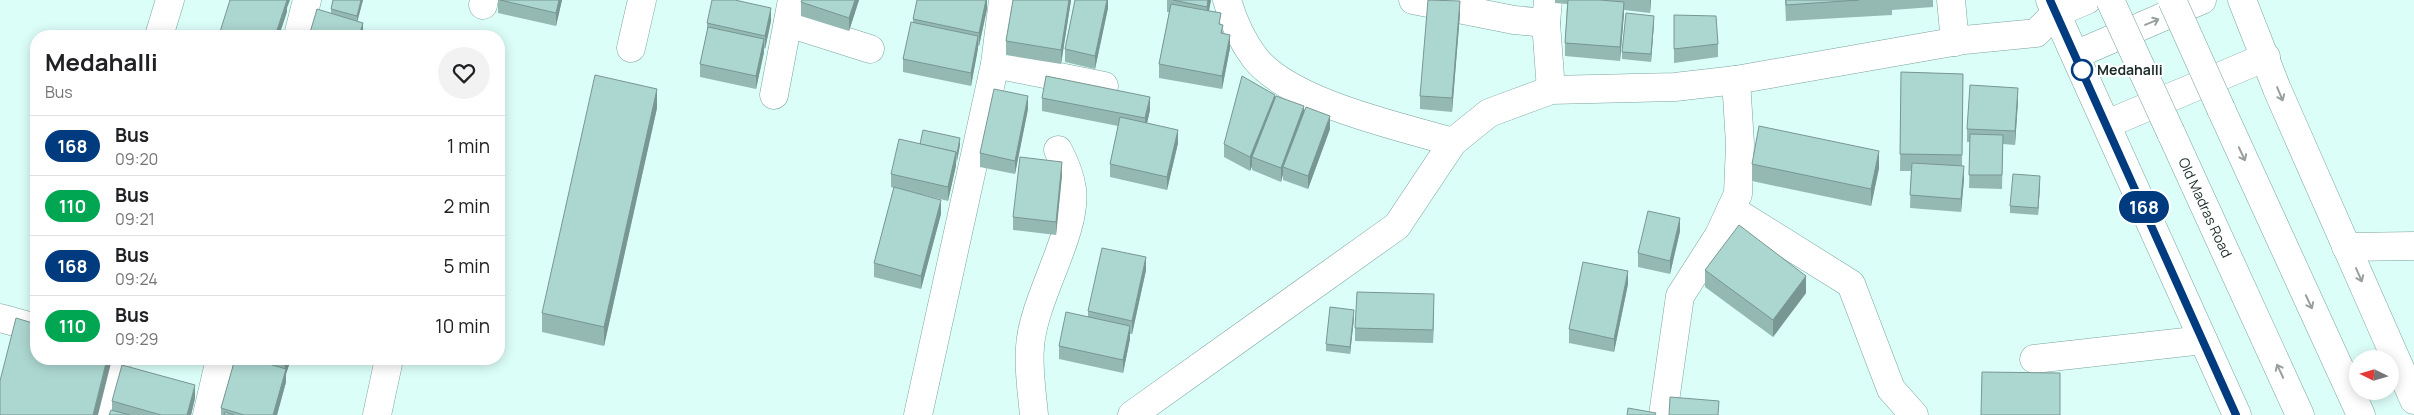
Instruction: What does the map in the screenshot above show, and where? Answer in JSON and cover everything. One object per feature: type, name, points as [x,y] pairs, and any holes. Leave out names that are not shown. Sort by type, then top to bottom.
[{"type":"main road","points":[[161,30],[170,0]]},
{"type":"main road","points":[[300,30],[307,0]]},
{"type":"main road","points":[[632,48],[642,0]]},
{"type":"main road","points":[[918,415],[995,64],[1003,0]]},
{"type":"main road","points":[[1227,0],[1232,20],[1256,59],[1285,83],[1321,102],[1453,142]]},
{"type":"main road","points":[[1413,0],[1514,20],[1547,12],[1551,90]]},
{"type":"main road","points":[[1951,0],[1955,42]]},
{"type":"main road","points":[[1138,413],[1397,226],[1453,142],[1489,113],[1551,90],[1675,87],[1736,80],[1955,42],[2036,33],[2053,6],[2087,0]]},
{"type":"main road","name":"Old Madras Road","points":[[2110,0],[2300,415]]},
{"type":"main road","points":[[2172,0],[2361,415]]},
{"type":"main road","points":[[2075,55],[2202,0]]},
{"type":"main road","points":[[2242,0],[2266,56],[2277,89],[2414,400]]},
{"type":"main road","points":[[2053,6],[2236,415]]},
{"type":"main road","points":[[774,95],[790,12],[870,48]]},
{"type":"main road","points":[[2107,124],[2266,56]]},
{"type":"main road","points":[[995,64],[1104,86]]},
{"type":"main road","points":[[1663,415],[1680,296],[1719,235],[1738,194],[1740,144],[1736,80]]},
{"type":"main road","points":[[1034,415],[1030,346],[1040,301],[1068,224],[1073,192],[1068,171],[1058,150]]},
{"type":"main road","points":[[1731,209],[1851,284],[1891,389],[1914,415]]},
{"type":"main road","points":[[2346,247],[2414,246]]},
{"type":"main road","points":[[0,318],[30,326]]},
{"type":"main road","points":[[2034,359],[2203,340]]},
{"type":"main road","points":[[103,415],[116,365]]},
{"type":"main road","points":[[207,415],[219,365]]},
{"type":"main road","points":[[377,415],[388,365]]},
{"type":"building","points":[[230,0],[287,0],[277,30],[221,30]]},
{"type":"building","points":[[333,0],[361,0],[357,16],[331,9]]},
{"type":"building","points":[[500,0],[559,0],[556,13]]},
{"type":"building","points":[[712,0],[735,0],[771,8],[765,36],[707,23]]},
{"type":"building","points":[[802,0],[855,0],[849,18],[801,2]]},
{"type":"building","points":[[917,0],[986,0],[979,33],[913,19]]},
{"type":"building","points":[[1013,0],[1069,0],[1061,50],[1006,41]]},
{"type":"building","points":[[1075,0],[1107,0],[1095,56],[1065,49]]},
{"type":"building","points":[[1173,0],[1208,0],[1207,7]]},
{"type":"building","points":[[1428,0],[1460,1],[1452,98],[1420,96]]},
{"type":"building","points":[[1568,0],[1624,2],[1620,47],[1565,43]]},
{"type":"building","points":[[1786,0],[1859,0],[1786,5]]},
{"type":"building","points":[[1171,4],[1221,13],[1219,24],[1223,25],[1221,33],[1230,35],[1222,76],[1159,64]]},
{"type":"building","points":[[317,9],[363,23],[361,30],[311,30]]},
{"type":"building","points":[[1626,13],[1654,16],[1651,54],[1622,52]]},
{"type":"building","points":[[1674,15],[1716,16],[1718,44],[1674,49]]},
{"type":"building","points":[[911,22],[978,36],[971,73],[903,59]]},
{"type":"building","points":[[708,27],[764,39],[756,76],[700,64]]},
{"type":"building","points":[[1901,72],[1963,74],[1962,155],[1900,154]]},
{"type":"building","points":[[595,75],[657,89],[604,327],[542,313]]},
{"type":"building","points":[[1046,76],[1150,97],[1145,118],[1042,98]]},
{"type":"building","points":[[1242,76],[1275,95],[1250,157],[1224,144]]},
{"type":"building","points":[[1970,85],[2018,88],[2015,131],[1967,129]]},
{"type":"building","points":[[994,89],[1028,96],[1015,161],[980,153]]},
{"type":"building","points":[[1276,96],[1304,106],[1281,168],[1252,157]]},
{"type":"building","points":[[1306,107],[1330,116],[1308,176],[1283,167]]},
{"type":"building","points":[[1120,117],[1178,130],[1167,177],[1110,164]]},
{"type":"building","points":[[1759,126],[1879,151],[1871,189],[1752,164]]},
{"type":"building","points":[[923,130],[960,138],[957,154],[956,152],[920,144]]},
{"type":"building","points":[[1970,134],[2003,135],[2002,175],[1969,175]]},
{"type":"building","points":[[899,139],[956,152],[948,187],[891,174]]},
{"type":"building","points":[[1020,157],[1062,162],[1056,222],[1013,217]]},
{"type":"building","points":[[1912,163],[1964,166],[1961,199],[1910,195]]},
{"type":"building","points":[[2013,174],[2040,176],[2038,208],[2010,206]]},
{"type":"building","points":[[894,187],[941,200],[921,276],[874,263]]},
{"type":"building","points":[[1648,211],[1680,218],[1670,261],[1638,253]]},
{"type":"building","points":[[1739,225],[1806,276],[1773,320],[1705,270]]},
{"type":"building","points":[[1102,248],[1146,257],[1132,321],[1088,311]]},
{"type":"building","points":[[1583,262],[1628,271],[1614,339],[1569,329]]},
{"type":"building","points":[[1357,292],[1434,294],[1433,330],[1355,328]]},
{"type":"building","points":[[1330,307],[1354,310],[1350,347],[1326,344]]},
{"type":"building","points":[[1066,312],[1130,326],[1123,360],[1059,346]]},
{"type":"building","points":[[16,318],[30,322],[30,365],[106,365],[93,415],[0,415],[0,381]]},
{"type":"building","points":[[122,365],[195,385],[187,415],[161,415],[112,401]]},
{"type":"building","points":[[233,365],[272,365],[286,369],[273,415],[244,415],[221,408]]},
{"type":"building","points":[[1982,372],[2060,373],[2060,415],[1981,415]]},
{"type":"building","points":[[1670,397],[1719,401],[1718,415],[1669,415]]},
{"type":"building","points":[[1628,408],[1656,413],[1655,415],[1627,415]]},
{"type":"building","points":[[111,410],[130,415],[109,415]]},
{"type":"bus line","name":"168","points":[[2050,0],[2236,415]]},
{"type":"place","name":"Medahalli","points":[[2082,70]]}]
